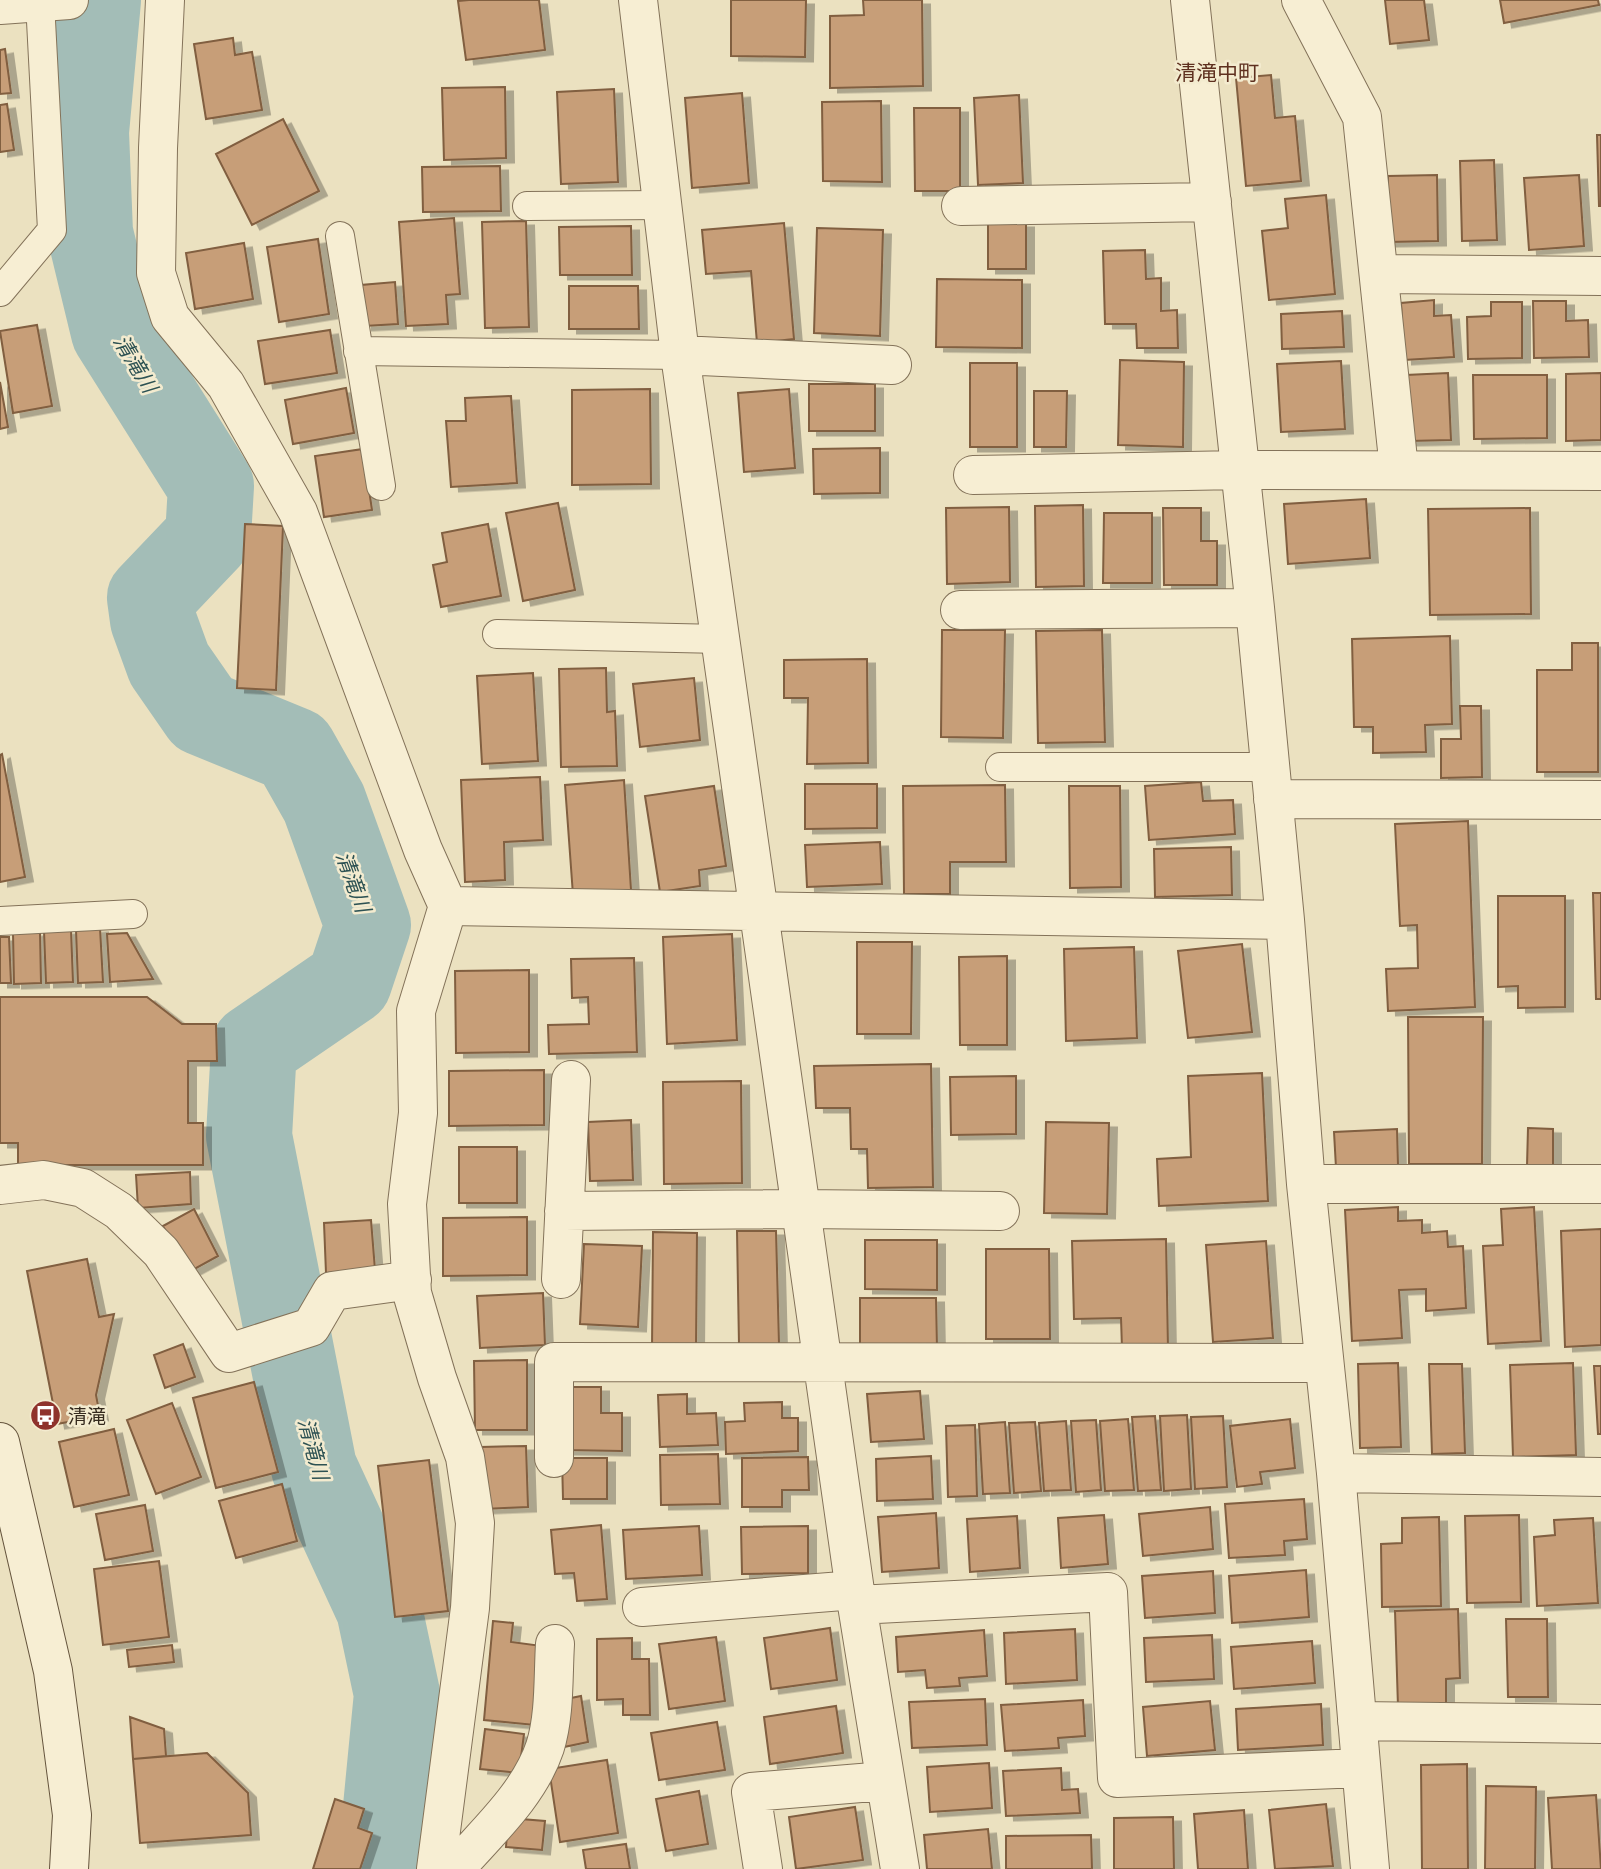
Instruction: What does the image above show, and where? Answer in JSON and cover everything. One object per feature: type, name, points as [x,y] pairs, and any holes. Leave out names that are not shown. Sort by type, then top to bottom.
[{"type":"street","points":[[165,0],[158,148],[156,273],[170,317],[226,385],[298,512],[423,850],[448,906],[416,1011],[418,1113],[407,1204],[412,1293],[465,1457],[475,1523],[470,1608],[436,1869]]},
{"type":"street","points":[[638,0],[680,355],[856,1597],[900,1869]]},
{"type":"street","points":[[1190,0],[1255,608],[1285,920],[1306,1184],[1336,1473],[1370,1869]]},
{"type":"street","points":[[1301,0],[1362,117],[1399,469]]},
{"type":"street","points":[[0,5],[56,1]]},
{"type":"street","points":[[961,206],[1212,202]]},
{"type":"street","points":[[1379,274],[1601,276]]},
{"type":"street","points":[[680,355],[892,365]]},
{"type":"street","points":[[974,475],[1240,470],[1601,471]]},
{"type":"street","points":[[960,610],[1255,608]]},
{"type":"street","points":[[1271,783],[1601,800]]},
{"type":"street","points":[[448,906],[1285,920]]},
{"type":"street","points":[[561,1279],[571,1080]]},
{"type":"street","points":[[0,1185],[44,1180],[83,1188],[119,1211],[161,1252],[229,1353],[311,1327],[332,1291],[412,1280]]},
{"type":"street","points":[[1306,1184],[1601,1184]]},
{"type":"street","points":[[564,1211],[1000,1211]]},
{"type":"street","points":[[554,1458],[554,1362],[1324,1363]]},
{"type":"street","points":[[0,1442],[53,1671],[72,1815],[69,1869]]},
{"type":"street","points":[[1336,1473],[1601,1477]]},
{"type":"street","points":[[642,1607],[856,1597],[1108,1592],[1117,1778],[1361,1768]]},
{"type":"street","points":[[455,1869],[527,1786],[545,1747],[551,1714],[555,1644]]},
{"type":"street","points":[[1357,1721],[1601,1724]]},
{"type":"street","points":[[763,1869],[751,1792],[886,1781]]},
{"type":"lane","points":[[0,292],[51,230],[56,1]]},
{"type":"lane","points":[[527,206],[662,205]]},
{"type":"lane","points":[[341,236],[381,486]]},
{"type":"lane","points":[[358,351],[680,355]]},
{"type":"lane","points":[[497,634],[721,639]]},
{"type":"lane","points":[[1000,767],[1271,783]]},
{"type":"lane","points":[[0,921],[133,915]]},
{"type":"building","points":[[539,0],[545,50],[466,60],[458,1]]},
{"type":"building","points":[[731,0],[806,0],[805,57],[731,56]]},
{"type":"building","points":[[863,0],[922,0],[923,86],[830,88],[830,16],[864,15]]},
{"type":"building","points":[[1385,0],[1424,0],[1429,40],[1390,44]]},
{"type":"building","points":[[1500,0],[1598,0],[1599,5],[1504,23]]},
{"type":"building","points":[[233,38],[235,55],[252,52],[262,110],[206,119],[194,44]]},
{"type":"building","points":[[5,49],[11,93],[0,94],[0,50]]},
{"type":"building","points":[[1271,75],[1275,118],[1295,116],[1301,181],[1246,186],[1236,78]]},
{"type":"building","points":[[505,87],[506,158],[444,160],[442,88]]},
{"type":"building","points":[[614,89],[618,182],[561,184],[557,92]]},
{"type":"building","points":[[742,93],[749,183],[692,188],[685,98]]},
{"type":"building","points":[[1019,95],[1023,183],[978,185],[974,98]]},
{"type":"building","points":[[881,101],[882,182],[823,181],[822,102]]},
{"type":"building","points":[[7,104],[14,150],[0,152],[0,105]]},
{"type":"building","points":[[914,108],[960,108],[960,191],[915,191]]},
{"type":"building","points":[[283,119],[319,191],[252,225],[216,154]]},
{"type":"building","points":[[1597,135],[1601,135],[1601,206],[1599,206]]},
{"type":"building","points":[[1494,160],[1497,240],[1462,241],[1460,161]]},
{"type":"building","points":[[500,166],[501,211],[423,212],[422,167]]},
{"type":"building","points":[[1437,175],[1438,241],[1388,242],[1388,176]]},
{"type":"building","points":[[1579,175],[1584,246],[1529,250],[1524,178]]},
{"type":"building","points":[[1326,195],[1335,294],[1269,300],[1262,231],[1288,228],[1285,199]]},
{"type":"building","points":[[454,218],[460,294],[446,295],[448,324],[406,326],[399,222]]},
{"type":"building","points":[[526,221],[529,327],[485,328],[482,222]]},
{"type":"building","points":[[784,223],[794,339],[757,343],[751,271],[706,274],[702,230]]},
{"type":"building","points":[[988,223],[1026,223],[1026,269],[988,269]]},
{"type":"building","points":[[631,226],[632,275],[560,275],[559,227]]},
{"type":"building","points":[[817,228],[883,230],[880,336],[814,333]]},
{"type":"building","points":[[318,239],[329,314],[279,322],[267,247]]},
{"type":"building","points":[[244,243],[253,299],[195,309],[186,253]]},
{"type":"building","points":[[1145,250],[1146,279],[1161,278],[1161,311],[1177,310],[1178,348],[1137,348],[1136,324],[1105,324],[1103,251]]},
{"type":"building","points":[[937,279],[1022,280],[1022,348],[936,347]]},
{"type":"building","points":[[395,282],[398,324],[364,326],[361,285]]},
{"type":"building","points":[[569,286],[638,286],[639,329],[569,329]]},
{"type":"building","points":[[1434,300],[1434,316],[1451,315],[1454,357],[1404,360],[1401,303]]},
{"type":"building","points":[[1533,301],[1566,301],[1566,321],[1588,320],[1589,357],[1534,358]]},
{"type":"building","points":[[1491,302],[1522,302],[1522,358],[1468,359],[1467,317],[1491,316]]},
{"type":"building","points":[[1342,311],[1344,347],[1282,349],[1281,314]]},
{"type":"building","points":[[37,325],[52,406],[13,413],[0,331]]},
{"type":"building","points":[[330,330],[337,373],[265,384],[258,341]]},
{"type":"building","points":[[1120,360],[1184,362],[1183,447],[1118,445]]},
{"type":"building","points":[[1341,361],[1345,429],[1281,432],[1277,364]]},
{"type":"building","points":[[970,363],[1017,363],[1017,447],[970,447]]},
{"type":"building","points":[[1448,373],[1451,440],[1408,441],[1406,375]]},
{"type":"building","points":[[1601,373],[1601,440],[1566,441],[1566,374]]},
{"type":"building","points":[[1473,375],[1547,375],[1547,438],[1474,439]]},
{"type":"building","points":[[0,382],[8,427],[0,429]]},
{"type":"building","points":[[809,384],[875,384],[875,431],[809,431]]},
{"type":"building","points":[[346,388],[354,433],[293,444],[285,400]]},
{"type":"building","points":[[650,389],[651,484],[572,485],[572,390]]},
{"type":"building","points":[[789,389],[795,468],[744,472],[738,393]]},
{"type":"building","points":[[1034,391],[1067,391],[1066,447],[1034,447]]},
{"type":"building","points":[[511,396],[517,483],[451,487],[446,421],[466,421],[465,398]]},
{"type":"building","points":[[880,448],[880,493],[814,494],[813,449]]},
{"type":"building","points":[[363,449],[372,510],[324,517],[315,456]]},
{"type":"building","points":[[1366,499],[1370,558],[1288,564],[1284,504]]},
{"type":"building","points":[[558,503],[575,590],[523,601],[506,513]]},
{"type":"building","points":[[1083,505],[1084,586],[1036,587],[1035,506]]},
{"type":"building","points":[[1009,507],[1010,582],[947,584],[946,508]]},
{"type":"building","points":[[1163,508],[1201,508],[1201,541],[1217,541],[1217,585],[1164,585]]},
{"type":"building","points":[[1530,508],[1531,614],[1430,615],[1428,509]]},
{"type":"building","points":[[1104,513],[1152,513],[1152,583],[1103,583]]},
{"type":"building","points":[[245,524],[283,526],[276,690],[237,688]]},
{"type":"building","points":[[488,524],[501,596],[441,607],[433,565],[447,562],[442,533]]},
{"type":"building","points":[[942,630],[1005,630],[1003,738],[941,737]]},
{"type":"building","points":[[1102,630],[1105,742],[1038,743],[1036,631]]},
{"type":"building","points":[[1450,636],[1452,724],[1425,725],[1426,752],[1373,753],[1373,727],[1354,727],[1352,639]]},
{"type":"building","points":[[1572,643],[1598,643],[1598,772],[1537,772],[1537,670],[1572,670]]},
{"type":"building","points":[[867,659],[868,763],[807,764],[808,698],[784,698],[784,660]]},
{"type":"building","points":[[606,668],[607,712],[615,711],[617,766],[561,767],[559,669]]},
{"type":"building","points":[[533,673],[538,761],[482,764],[477,676]]},
{"type":"building","points":[[694,678],[700,740],[640,747],[633,684]]},
{"type":"building","points":[[1460,706],[1481,706],[1482,777],[1441,778],[1441,739],[1461,739]]},
{"type":"building","points":[[2,754],[25,877],[0,882],[0,755]]},
{"type":"building","points":[[540,777],[543,840],[504,842],[505,880],[465,882],[461,780]]},
{"type":"building","points":[[624,780],[631,890],[573,895],[565,785]]},
{"type":"building","points":[[1201,782],[1203,801],[1233,800],[1235,834],[1149,840],[1145,786]]},
{"type":"building","points":[[805,784],[877,784],[877,828],[805,829]]},
{"type":"building","points":[[1005,785],[1006,862],[950,862],[950,894],[904,894],[903,786]]},
{"type":"building","points":[[714,786],[726,866],[699,870],[700,886],[660,892],[645,796]]},
{"type":"building","points":[[1069,786],[1120,786],[1121,887],[1070,888]]},
{"type":"building","points":[[1468,821],[1475,1007],[1388,1011],[1386,969],[1418,968],[1417,925],[1400,926],[1395,824]]},
{"type":"building","points":[[880,842],[882,884],[807,887],[805,845]]},
{"type":"building","points":[[1231,847],[1232,895],[1155,897],[1154,849]]},
{"type":"building","points":[[1593,893],[1601,893],[1601,999],[1596,999]]},
{"type":"building","points":[[1498,896],[1565,896],[1565,1007],[1518,1008],[1518,986],[1498,987]]},
{"type":"building","points":[[100,928],[103,982],[78,983],[76,930]]},
{"type":"building","points":[[71,930],[73,982],[46,983],[44,931]]},
{"type":"building","points":[[40,932],[41,983],[14,984],[13,933]]},
{"type":"building","points":[[127,933],[153,979],[110,982],[107,934]]},
{"type":"building","points":[[732,934],[737,1040],[667,1044],[663,937]]},
{"type":"building","points":[[0,937],[9,937],[11,983],[0,983]]},
{"type":"building","points":[[857,942],[912,942],[911,1034],[857,1034]]},
{"type":"building","points":[[1242,944],[1252,1032],[1188,1038],[1178,951]]},
{"type":"building","points":[[1134,947],[1137,1038],[1066,1041],[1064,949]]},
{"type":"building","points":[[1007,956],[1007,1045],[960,1045],[959,957]]},
{"type":"building","points":[[634,958],[637,1052],[549,1054],[548,1025],[589,1024],[588,997],[572,998],[571,959]]},
{"type":"building","points":[[529,970],[529,1052],[456,1053],[455,971]]},
{"type":"building","points":[[0,997],[147,997],[182,1024],[216,1024],[217,1061],[188,1061],[188,1123],[203,1123],[203,1165],[18,1165],[18,1143],[0,1143]]},
{"type":"building","points":[[1408,1017],[1483,1017],[1482,1164],[1409,1164]]},
{"type":"building","points":[[931,1064],[933,1187],[868,1188],[867,1149],[851,1149],[850,1108],[816,1108],[814,1066]]},
{"type":"building","points":[[544,1070],[544,1125],[449,1126],[449,1071]]},
{"type":"building","points":[[1262,1073],[1268,1201],[1159,1206],[1157,1159],[1191,1157],[1188,1076]]},
{"type":"building","points":[[1016,1076],[1016,1134],[951,1135],[950,1077]]},
{"type":"building","points":[[741,1081],[742,1183],[664,1184],[663,1082]]},
{"type":"building","points":[[631,1120],[633,1180],[590,1181],[588,1122]]},
{"type":"building","points":[[1046,1122],[1109,1123],[1107,1214],[1044,1213]]},
{"type":"building","points":[[1528,1128],[1553,1129],[1553,1167],[1527,1166]]},
{"type":"building","points":[[1397,1129],[1398,1165],[1336,1168],[1334,1132]]},
{"type":"building","points":[[459,1147],[517,1147],[517,1203],[459,1203]]},
{"type":"building","points":[[190,1172],[191,1204],[138,1208],[136,1175]]},
{"type":"building","points":[[1398,1207],[1398,1221],[1422,1220],[1422,1233],[1447,1231],[1448,1247],[1463,1246],[1466,1308],[1426,1311],[1426,1289],[1399,1290],[1402,1338],[1352,1341],[1345,1210]]},
{"type":"building","points":[[1534,1207],[1541,1341],[1488,1344],[1483,1246],[1503,1245],[1501,1209]]},
{"type":"building","points":[[194,1209],[218,1256],[187,1273],[163,1226]]},
{"type":"building","points":[[527,1217],[527,1275],[443,1276],[443,1218]]},
{"type":"building","points":[[371,1220],[375,1270],[326,1273],[324,1223]]},
{"type":"building","points":[[1601,1229],[1601,1345],[1565,1347],[1561,1231]]},
{"type":"building","points":[[737,1231],[776,1231],[779,1344],[739,1345]]},
{"type":"building","points":[[653,1232],[697,1233],[696,1349],[652,1349]]},
{"type":"building","points":[[1166,1239],[1168,1348],[1122,1349],[1121,1318],[1074,1319],[1072,1241]]},
{"type":"building","points":[[865,1240],[937,1240],[937,1290],[865,1289]]},
{"type":"building","points":[[1266,1241],[1273,1338],[1213,1342],[1206,1245]]},
{"type":"building","points":[[584,1244],[642,1246],[638,1327],[580,1324]]},
{"type":"building","points":[[986,1249],[1049,1249],[1050,1339],[986,1339]]},
{"type":"building","points":[[87,1259],[99,1317],[114,1314],[96,1395],[100,1416],[57,1424],[27,1271]]},
{"type":"building","points":[[543,1293],[545,1345],[480,1348],[477,1296]]},
{"type":"building","points":[[860,1298],[936,1298],[937,1348],[860,1350]]},
{"type":"building","points":[[183,1344],[195,1377],[165,1388],[154,1355]]},
{"type":"building","points":[[527,1360],[527,1430],[475,1430],[474,1361]]},
{"type":"building","points":[[1398,1363],[1401,1447],[1360,1448],[1358,1364]]},
{"type":"building","points":[[1573,1363],[1576,1455],[1513,1457],[1510,1365]]},
{"type":"building","points":[[1429,1364],[1462,1364],[1465,1453],[1432,1454]]},
{"type":"building","points":[[1594,1366],[1601,1366],[1601,1434],[1598,1434]]},
{"type":"building","points":[[254,1382],[278,1472],[216,1488],[193,1398]]},
{"type":"building","points":[[566,1387],[601,1387],[601,1413],[622,1413],[622,1451],[565,1450]]},
{"type":"building","points":[[920,1391],[924,1439],[871,1442],[867,1394]]},
{"type":"building","points":[[687,1394],[687,1414],[716,1413],[718,1445],[660,1447],[658,1395]]},
{"type":"building","points":[[782,1402],[782,1418],[798,1418],[798,1451],[726,1454],[725,1422],[745,1421],[744,1403]]},
{"type":"building","points":[[172,1403],[201,1477],[156,1494],[127,1420]]},
{"type":"building","points":[[1187,1415],[1191,1489],[1164,1491],[1160,1416]]},
{"type":"building","points":[[1155,1416],[1161,1490],[1138,1491],[1132,1417]]},
{"type":"building","points":[[1223,1416],[1227,1487],[1195,1489],[1191,1417]]},
{"type":"building","points":[[1128,1419],[1134,1490],[1105,1491],[1100,1421]]},
{"type":"building","points":[[1290,1419],[1295,1468],[1260,1472],[1262,1484],[1237,1487],[1230,1426]]},
{"type":"building","points":[[1096,1420],[1101,1490],[1076,1492],[1071,1421]]},
{"type":"building","points":[[1066,1421],[1071,1490],[1044,1491],[1039,1423]]},
{"type":"building","points":[[1005,1422],[1010,1493],[983,1494],[979,1424]]},
{"type":"building","points":[[1035,1422],[1041,1491],[1014,1493],[1009,1423]]},
{"type":"building","points":[[975,1425],[977,1496],[948,1497],[946,1426]]},
{"type":"building","points":[[114,1429],[129,1495],[74,1507],[59,1442]]},
{"type":"building","points":[[526,1446],[528,1507],[483,1509],[481,1447]]},
{"type":"building","points":[[718,1454],[720,1504],[661,1505],[660,1455]]},
{"type":"building","points":[[931,1456],[933,1499],[877,1501],[876,1459]]},
{"type":"building","points":[[808,1457],[809,1490],[782,1490],[782,1507],[742,1507],[742,1458]]},
{"type":"building","points":[[562,1458],[607,1458],[607,1499],[563,1499]]},
{"type":"building","points":[[429,1460],[448,1611],[395,1617],[378,1466]]},
{"type":"building","points":[[282,1484],[297,1541],[236,1558],[219,1501]]},
{"type":"building","points":[[1304,1499],[1307,1539],[1284,1541],[1285,1555],[1229,1558],[1225,1504]]},
{"type":"building","points":[[145,1505],[153,1551],[105,1560],[96,1514]]},
{"type":"building","points":[[1210,1507],[1213,1549],[1143,1556],[1139,1514]]},
{"type":"building","points":[[936,1513],[939,1568],[882,1572],[878,1517]]},
{"type":"building","points":[[1104,1515],[1108,1564],[1061,1568],[1058,1518]]},
{"type":"building","points":[[1519,1515],[1521,1602],[1467,1603],[1465,1516]]},
{"type":"building","points":[[1017,1516],[1020,1568],[970,1572],[967,1519]]},
{"type":"building","points":[[1439,1517],[1441,1606],[1382,1607],[1381,1544],[1402,1543],[1402,1518]]},
{"type":"building","points":[[1593,1518],[1598,1603],[1537,1606],[1534,1537],[1555,1535],[1554,1520]]},
{"type":"building","points":[[601,1525],[607,1599],[577,1601],[574,1573],[555,1574],[551,1530]]},
{"type":"building","points":[[699,1526],[702,1575],[626,1579],[623,1530]]},
{"type":"building","points":[[808,1526],[808,1573],[742,1574],[741,1527]]},
{"type":"building","points":[[159,1561],[169,1637],[103,1645],[94,1569]]},
{"type":"building","points":[[1306,1570],[1309,1617],[1232,1623],[1229,1576]]},
{"type":"building","points":[[1213,1571],[1215,1613],[1145,1618],[1142,1576]]},
{"type":"building","points":[[1458,1609],[1460,1678],[1446,1679],[1446,1706],[1398,1707],[1395,1611]]},
{"type":"building","points":[[1506,1619],[1547,1619],[1548,1697],[1508,1697]]},
{"type":"building","points":[[493,1621],[513,1623],[511,1642],[542,1646],[535,1725],[484,1720]]},
{"type":"building","points":[[830,1628],[837,1680],[771,1689],[764,1638]]},
{"type":"building","points":[[1075,1629],[1077,1680],[1006,1684],[1004,1633]]},
{"type":"building","points":[[984,1630],[987,1676],[959,1678],[960,1686],[927,1688],[925,1670],[898,1672],[896,1637]]},
{"type":"building","points":[[1212,1635],[1214,1679],[1146,1682],[1144,1638]]},
{"type":"building","points":[[716,1637],[725,1701],[669,1709],[659,1644]]},
{"type":"building","points":[[632,1638],[632,1659],[649,1659],[650,1715],[623,1715],[623,1699],[597,1700],[597,1639]]},
{"type":"building","points":[[1312,1641],[1315,1683],[1234,1689],[1231,1647]]},
{"type":"building","points":[[172,1645],[174,1662],[129,1667],[127,1650]]},
{"type":"building","points":[[581,1696],[588,1742],[564,1747],[556,1701]]},
{"type":"building","points":[[985,1699],[987,1745],[912,1748],[909,1702]]},
{"type":"building","points":[[1083,1700],[1085,1736],[1058,1738],[1059,1748],[1005,1751],[1001,1705]]},
{"type":"building","points":[[1210,1701],[1215,1750],[1147,1756],[1143,1707]]},
{"type":"building","points":[[1321,1704],[1323,1745],[1238,1750],[1236,1709]]},
{"type":"building","points":[[836,1706],[843,1753],[770,1764],[764,1717]]},
{"type":"building","points":[[130,1717],[164,1729],[166,1756],[133,1759]]},
{"type":"building","points":[[717,1722],[725,1770],[659,1780],[651,1733]]},
{"type":"building","points":[[485,1729],[524,1734],[519,1773],[480,1769]]},
{"type":"building","points":[[207,1753],[248,1793],[251,1835],[140,1843],[133,1759]]},
{"type":"building","points":[[607,1760],[618,1833],[560,1842],[549,1769]]},
{"type":"building","points":[[989,1763],[992,1808],[930,1812],[927,1767]]},
{"type":"building","points":[[1467,1764],[1468,1869],[1422,1869],[1421,1765]]},
{"type":"building","points":[[1061,1768],[1062,1790],[1078,1789],[1080,1813],[1006,1816],[1003,1771]]},
{"type":"building","points":[[1486,1786],[1536,1787],[1535,1869],[1485,1869]]},
{"type":"building","points":[[699,1791],[708,1844],[666,1851],[656,1799]]},
{"type":"building","points":[[1596,1795],[1601,1869],[1552,1869],[1548,1798]]},
{"type":"building","points":[[335,1799],[364,1809],[358,1828],[372,1833],[360,1869],[313,1869]]},
{"type":"building","points":[[1326,1804],[1333,1866],[1275,1869],[1269,1810]]},
{"type":"building","points":[[855,1807],[863,1860],[796,1869],[789,1817]]},
{"type":"building","points":[[1244,1810],[1248,1869],[1198,1869],[1194,1814]]},
{"type":"building","points":[[1173,1817],[1174,1869],[1114,1869],[1114,1818]]},
{"type":"building","points":[[508,1818],[545,1821],[542,1850],[506,1847]]},
{"type":"building","points":[[988,1829],[992,1869],[927,1869],[924,1835]]},
{"type":"building","points":[[1091,1835],[1092,1869],[1006,1869],[1006,1836]]},
{"type":"building","points":[[626,1844],[630,1869],[586,1869],[583,1850]]},
{"type":"waterway","name":"清滝川","points":[[98,0],[86,132],[90,233],[114,332],[211,486],[208,537],[150,598],[153,620],[169,664],[203,713],[294,750],[324,803],[368,925],[349,982],[254,1047],[249,1136],[314,1468],[379,1609],[397,1694],[380,1869]]},
{"type":"place","name":"清滝","points":[[45,1416]]},
{"type":"district","name":"清滝中町","points":[[1217,73]]}]
